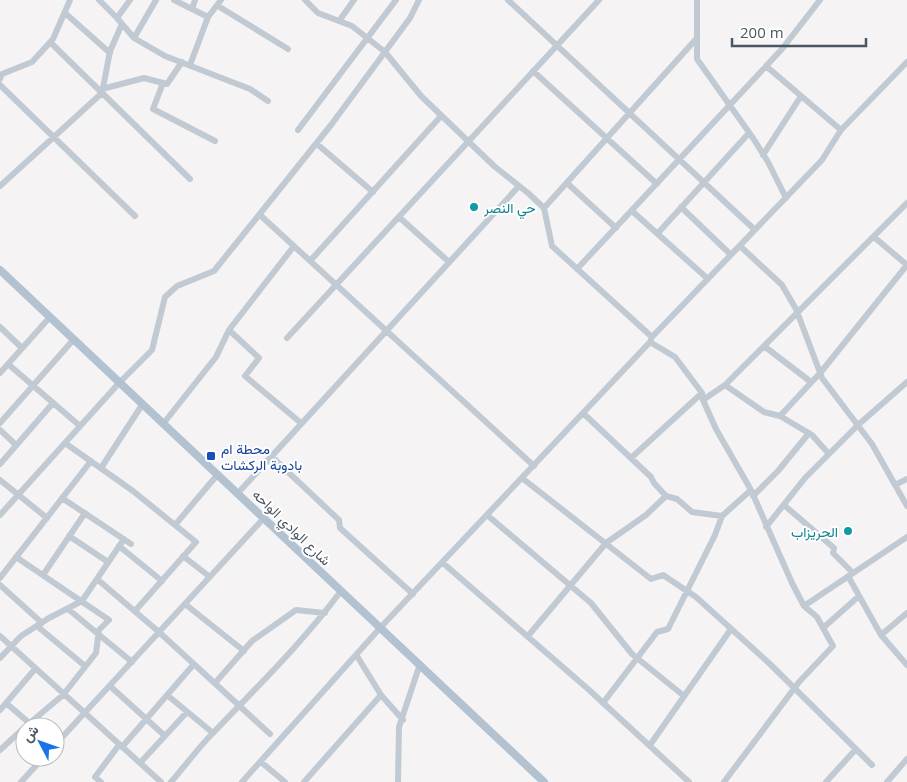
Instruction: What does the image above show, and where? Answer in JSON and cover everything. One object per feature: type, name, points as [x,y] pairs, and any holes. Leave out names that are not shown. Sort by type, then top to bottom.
[{"type":"main road","name":"شارع الوادي الواحه","points":[[0,270],[544,782]]},
{"type":"street","points":[[0,79],[2,74],[32,62],[50,42],[70,0]]},
{"type":"street","points":[[100,0],[134,38],[165,56],[250,89],[268,101]]},
{"type":"street","points":[[102,91],[110,53],[120,21],[130,0]]},
{"type":"street","points":[[134,38],[156,0]]},
{"type":"street","points":[[174,0],[208,17]]},
{"type":"street","points":[[192,9],[196,0]]},
{"type":"street","points":[[305,0],[318,13],[352,26],[385,52],[421,96],[441,116],[494,166],[544,208],[552,246],[651,340],[675,358],[702,393],[703,400],[716,429],[752,493],[804,606],[817,617],[833,646],[794,688],[724,782]]},
{"type":"street","points":[[311,6],[315,0]]},
{"type":"street","points":[[339,21],[354,0]]},
{"type":"street","points":[[298,130],[396,0]]},
{"type":"street","points":[[0,515],[119,382],[152,350],[165,297],[177,286],[214,271],[317,144],[410,18],[419,0]]},
{"type":"street","points":[[508,0],[755,230]]},
{"type":"street","points":[[287,338],[599,0]]},
{"type":"street","points":[[698,0],[697,58],[763,155],[786,198]]},
{"type":"street","points":[[577,269],[730,106],[766,66],[820,0]]},
{"type":"street","points":[[190,65],[208,17],[220,3],[288,49]]},
{"type":"street","points":[[65,13],[110,53]]},
{"type":"street","points":[[544,208],[697,38]]},
{"type":"street","points":[[50,42],[190,179]]},
{"type":"street","points":[[0,186],[102,91],[144,78],[167,84],[182,62]]},
{"type":"street","points":[[242,782],[357,656],[380,628],[822,160],[840,130],[907,62]]},
{"type":"street","points":[[766,66],[840,130]]},
{"type":"street","points":[[533,71],[657,184]]},
{"type":"street","points":[[164,83],[153,109],[215,141]]},
{"type":"street","points":[[0,85],[135,216]]},
{"type":"street","points":[[763,155],[801,96]]},
{"type":"street","points":[[310,261],[441,116]]},
{"type":"street","points":[[658,233],[749,133]]},
{"type":"street","points":[[317,144],[373,192]]},
{"type":"street","points":[[567,183],[616,228]]},
{"type":"street","points":[[238,493],[519,186]]},
{"type":"street","points":[[703,400],[725,385],[907,203]]},
{"type":"street","points":[[681,208],[731,255]]},
{"type":"street","points":[[632,211],[708,279]]},
{"type":"street","points":[[260,215],[534,466]]},
{"type":"street","points":[[399,217],[449,262]]},
{"type":"street","points":[[780,416],[821,372],[907,265],[874,237]]},
{"type":"street","points":[[163,424],[216,356],[229,330],[294,246]]},
{"type":"street","points":[[740,246],[782,285],[797,312],[822,378],[872,444],[907,506]]},
{"type":"street","points":[[0,373],[50,317]]},
{"type":"street","points":[[0,327],[22,348]]},
{"type":"street","points":[[229,330],[259,358],[245,376],[301,423]]},
{"type":"street","points":[[0,423],[74,339]]},
{"type":"street","points":[[764,346],[812,382]]},
{"type":"street","points":[[8,364],[80,426]]},
{"type":"street","points":[[766,527],[805,478],[858,425],[907,382]]},
{"type":"street","points":[[725,385],[764,412],[780,416],[809,433],[830,454]]},
{"type":"street","points":[[631,458],[702,393]]},
{"type":"street","points":[[0,464],[53,403]]},
{"type":"street","points":[[101,468],[142,405]]},
{"type":"street","points":[[583,413],[651,477],[666,496],[677,499],[692,512],[722,516]]},
{"type":"street","points":[[0,430],[16,445]]},
{"type":"street","points":[[603,703],[657,632],[668,629],[715,535],[722,516],[778,471],[809,433]]},
{"type":"street","points":[[65,443],[133,492],[196,542],[135,611]]},
{"type":"street","points":[[271,456],[339,520],[340,528],[413,594]]},
{"type":"street","points":[[0,577],[91,461]]},
{"type":"street","points":[[175,525],[218,474]]},
{"type":"street","points":[[522,478],[651,579],[663,575],[696,597],[794,688],[872,765]]},
{"type":"street","points":[[895,485],[907,479]]},
{"type":"street","points":[[0,480],[47,518]]},
{"type":"street","points":[[528,636],[606,543],[646,515],[666,496]]},
{"type":"street","points":[[62,498],[131,544]]},
{"type":"street","points":[[784,505],[834,548],[833,553],[851,575],[859,596],[881,635],[907,665]]},
{"type":"street","points":[[43,575],[85,513]]},
{"type":"street","points":[[487,515],[591,602],[632,654],[684,696]]},
{"type":"street","points":[[65,734],[264,518]]},
{"type":"street","points":[[70,536],[108,562]]},
{"type":"street","points":[[804,606],[907,538]]},
{"type":"street","points":[[0,658],[21,636],[82,601],[124,539]]},
{"type":"street","points":[[119,546],[162,581]]},
{"type":"street","points":[[183,556],[210,577]]},
{"type":"street","points":[[16,557],[108,620],[99,630],[96,653],[64,695],[39,717]]},
{"type":"street","points":[[443,563],[528,636],[690,782]]},
{"type":"street","points":[[97,578],[270,734]]},
{"type":"street","points":[[0,585],[85,666]]},
{"type":"street","points":[[171,782],[212,733],[240,706],[325,613],[341,591]]},
{"type":"street","points":[[823,628],[859,596]]},
{"type":"street","points":[[186,604],[244,650]]},
{"type":"street","points":[[68,609],[132,662]]},
{"type":"street","points":[[215,683],[252,641],[296,610],[325,613]]},
{"type":"street","points":[[881,635],[907,613]]},
{"type":"street","points":[[650,746],[731,628]]},
{"type":"street","points":[[0,636],[84,714],[162,782]]},
{"type":"street","points":[[357,656],[381,695],[402,720]]},
{"type":"street","points":[[101,782],[95,777],[120,746],[194,664]]},
{"type":"street","points":[[398,782],[399,727],[420,664]]},
{"type":"street","points":[[0,710],[35,669]]},
{"type":"street","points":[[110,686],[165,736]]},
{"type":"street","points":[[167,695],[212,733]]},
{"type":"street","points":[[304,782],[381,695]]},
{"type":"street","points":[[6,703],[20,717]]},
{"type":"street","points":[[140,763],[187,712]]},
{"type":"street","points":[[0,750],[15,736]]},
{"type":"street","points":[[0,738],[6,743]]},
{"type":"street","points":[[826,782],[856,750]]},
{"type":"street","points":[[887,782],[907,759]]},
{"type":"street","points":[[261,762],[285,782]]},
{"type":"street","points":[[21,782],[35,767]]},
{"type":"place","name":"حي النصر","points":[[474,207]]},
{"type":"place","name":"محطة ام بادوبة الركشات","points":[[211,456]]},
{"type":"place","name":"الحريزاب","points":[[848,531]]}]
